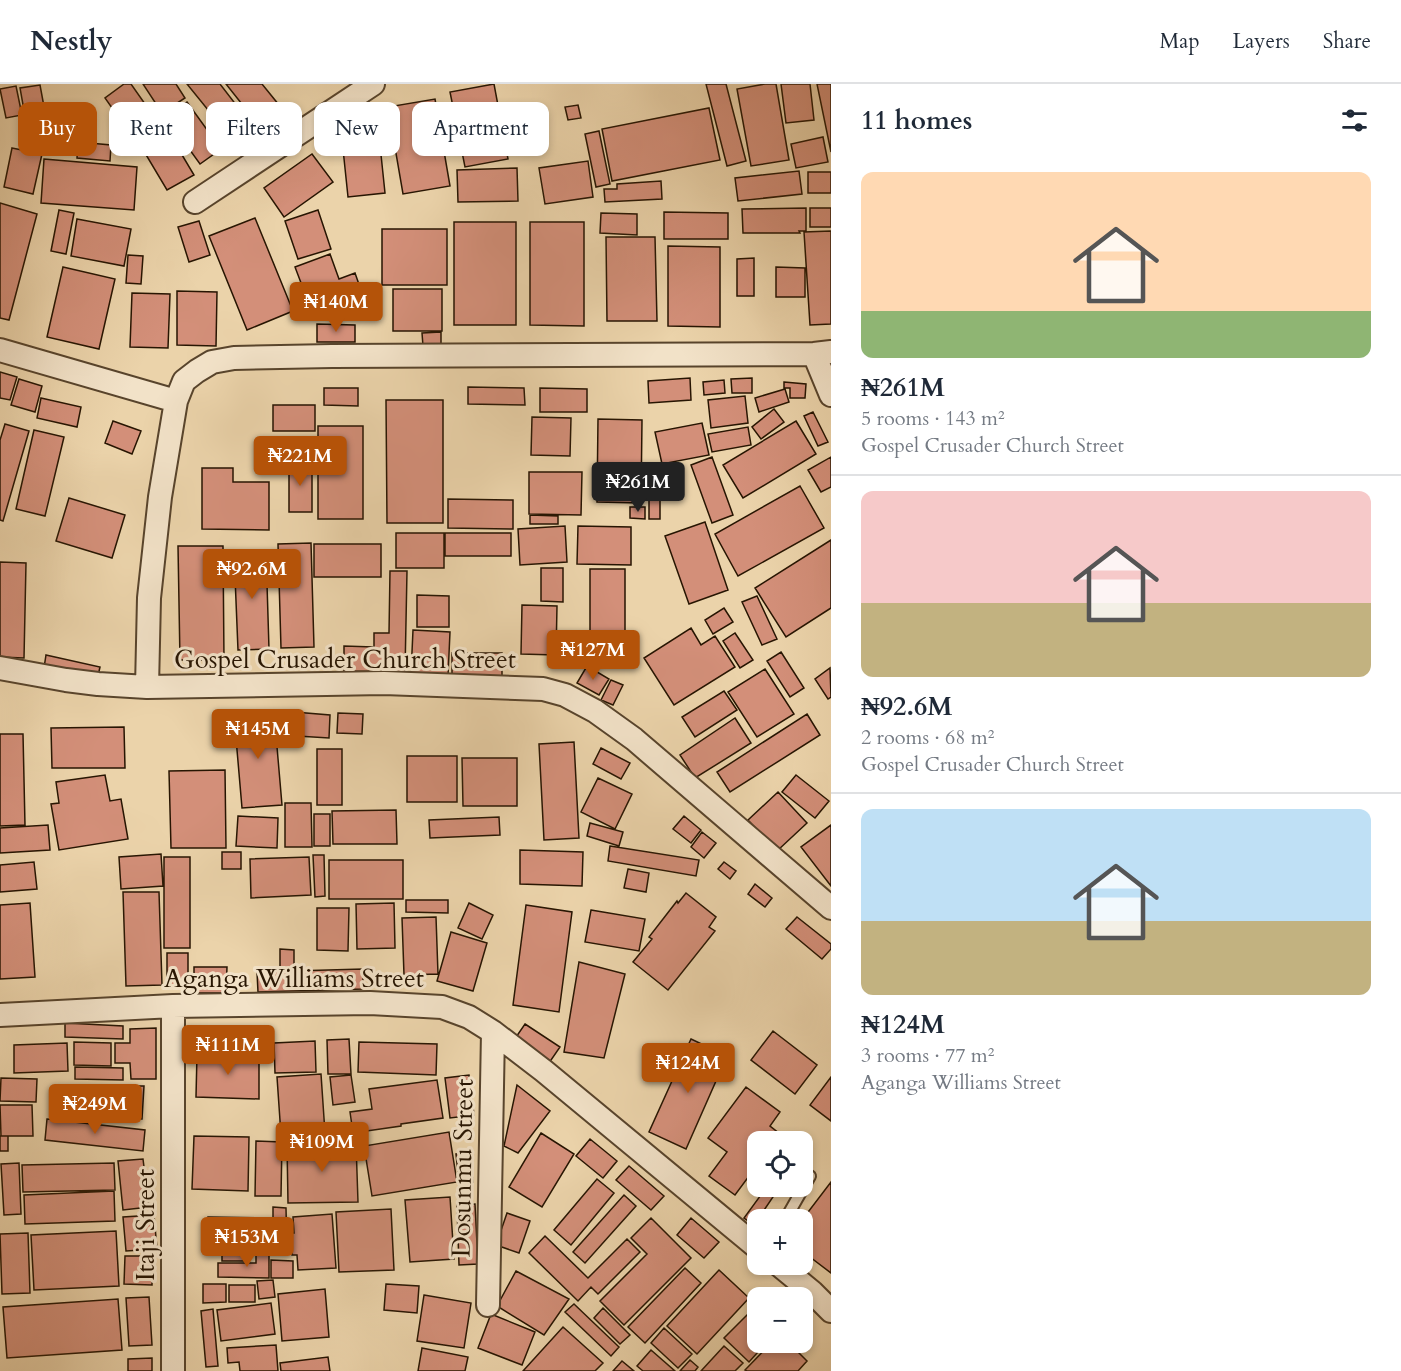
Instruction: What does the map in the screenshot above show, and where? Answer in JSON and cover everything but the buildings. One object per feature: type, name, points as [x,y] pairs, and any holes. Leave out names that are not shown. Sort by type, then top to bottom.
[{"type":"street","points":[[195,202],[373,84]]},
{"type":"street","points":[[0,350],[176,401]]},
{"type":"street","points":[[147,687],[149,598],[160,497],[176,401],[184,381],[212,362],[234,358],[332,356],[822,353],[831,395]]},
{"type":"street","name":"Gospel Crusader Church Street","points":[[0,668],[87,683],[147,687],[384,683],[543,689],[565,695],[595,711],[634,739],[831,908]]},
{"type":"street","name":"Aganga Williams Street","points":[[0,1015],[172,1006],[370,1003],[442,1007],[469,1017],[493,1032],[544,1071],[747,1239]]},
{"type":"street","name":"Itaji Street","points":[[172,1006],[173,1371]]},
{"type":"street","name":"Dosunmu Street","points":[[488,1305],[493,1032]]},
{"type":"street","points":[[791,1275],[831,1311]]}]
